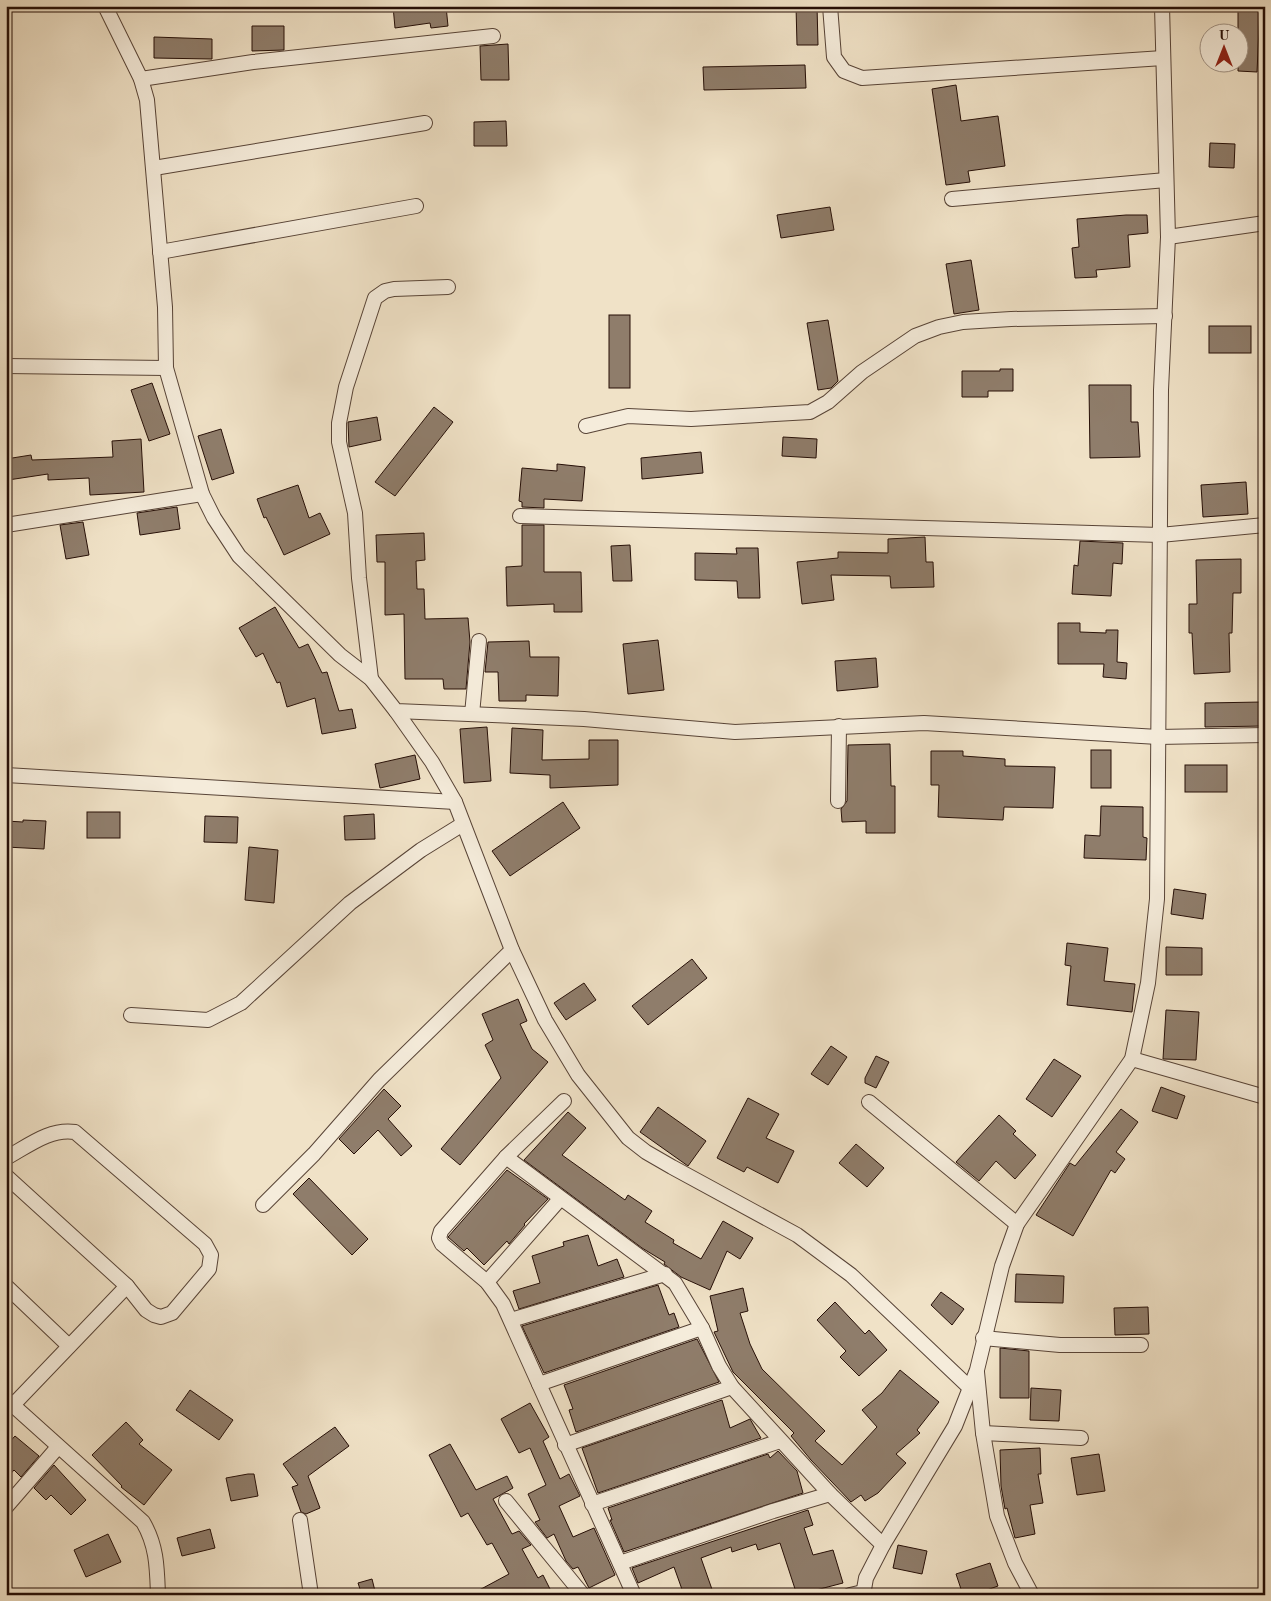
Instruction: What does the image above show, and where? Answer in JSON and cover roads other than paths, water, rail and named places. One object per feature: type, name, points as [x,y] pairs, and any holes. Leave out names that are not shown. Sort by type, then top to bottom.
[{"type":"street","points":[[105,6],[141,79],[150,116],[166,368],[202,494],[214,518],[239,556],[340,655],[371,679],[432,762],[455,802],[512,950],[545,1020],[578,1075],[628,1138],[646,1152],[672,1167],[797,1235],[851,1275],[970,1388]]},
{"type":"street","points":[[830,6],[834,57],[844,71],[862,78],[1163,58]]},
{"type":"street","points":[[859,1594],[882,1545],[956,1426],[977,1370],[983,1338],[1002,1266],[1017,1224],[1132,1059],[1148,983],[1157,899],[1161,390],[1166,316],[1168,237],[1162,6]]},
{"type":"street","points":[[141,79],[253,62],[493,36]]},
{"type":"street","points":[[154,168],[425,123]]},
{"type":"street","points":[[952,199],[1166,180]]},
{"type":"street","points":[[160,252],[416,206]]},
{"type":"street","points":[[1168,237],[1265,223]]},
{"type":"street","points":[[371,679],[359,578],[355,513],[339,442],[339,423],[346,387],[375,298],[385,291],[394,288],[448,287]]},
{"type":"street","points":[[586,426],[628,416],[691,419],[810,412],[828,402],[862,372],[915,336],[939,327],[963,322],[1011,318],[1166,316]]},
{"type":"street","points":[[6,366],[166,368]]},
{"type":"street","points":[[6,525],[202,494]]},
{"type":"street","points":[[520,516],[1160,536],[1265,525]]},
{"type":"street","points":[[472,714],[479,641]]},
{"type":"street","points":[[396,711],[584,719],[736,732],[924,723],[1158,737],[1265,735]]},
{"type":"street","points":[[838,726],[838,801]]},
{"type":"street","points":[[6,775],[455,802]]},
{"type":"street","points":[[131,1015],[208,1020],[222,1014],[241,1003],[350,903],[421,850],[463,824]]},
{"type":"street","points":[[263,1205],[314,1154],[379,1080],[512,950]]},
{"type":"street","points":[[1132,1059],[1265,1097]]},
{"type":"street","points":[[564,1101],[506,1157],[441,1231],[439,1238],[442,1244],[487,1282],[500,1299],[634,1595]]},
{"type":"street","points":[[869,1102],[1017,1224]]},
{"type":"street","points":[[6,1158],[58,1131],[75,1132],[205,1244],[211,1255],[209,1269],[180,1305],[167,1316],[154,1315],[146,1310],[127,1286],[6,1176]]},
{"type":"street","points":[[506,1157],[560,1199],[665,1274],[686,1299],[702,1328],[719,1366],[732,1387],[830,1494],[882,1545]]},
{"type":"street","points":[[487,1282],[560,1199]]},
{"type":"street","points":[[511,1320],[665,1274]]},
{"type":"street","points":[[6,1286],[69,1346]]},
{"type":"street","points":[[127,1286],[69,1346],[9,1402],[143,1522],[151,1536],[157,1554],[158,1595]]},
{"type":"street","points":[[539,1384],[702,1328]]},
{"type":"street","points":[[983,1338],[1060,1346],[1141,1345]]},
{"type":"street","points":[[977,1370],[984,1433],[997,1516],[1015,1563],[1032,1595]]},
{"type":"street","points":[[565,1445],[732,1387]]},
{"type":"street","points":[[984,1433],[1081,1438]]},
{"type":"street","points":[[592,1504],[780,1441]]},
{"type":"street","points":[[6,1507],[58,1447]]},
{"type":"street","points":[[620,1563],[772,1511],[830,1494]]},
{"type":"street","points":[[506,1501],[584,1595]]},
{"type":"street","points":[[300,1520],[311,1595]]}]
